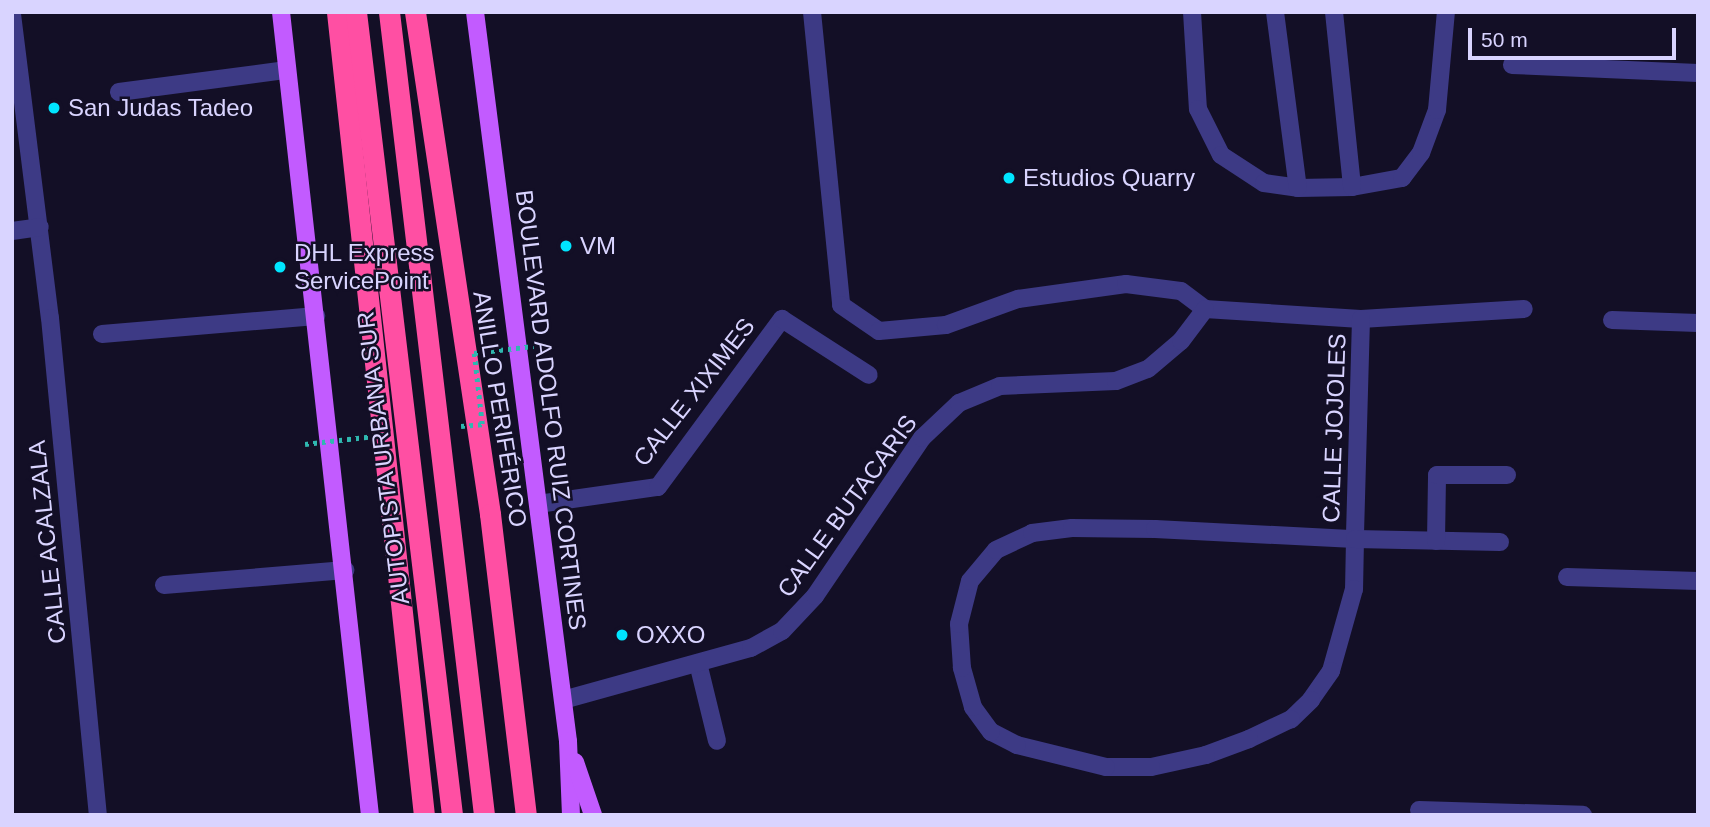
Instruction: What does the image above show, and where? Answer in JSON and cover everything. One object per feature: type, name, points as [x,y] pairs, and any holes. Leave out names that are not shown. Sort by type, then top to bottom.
[{"type":"highway","points":[[337,12],[424,815]]},
{"type":"highway","name":"AUTOPISTA URBANA SUR","points":[[356,12],[452,815]]},
{"type":"highway","points":[[389,12],[484,815]]},
{"type":"highway","name":"ANILLO PERIFÉRICO","points":[[415,13],[490,514],[526,815]]},
{"type":"main road","points":[[281,12],[345,570],[370,815]]},
{"type":"main road","name":"BOULEVARD ADOLFO RUIZ CORTINES","points":[[475,12],[568,741],[571,815]]},
{"type":"main road","points":[[568,741],[593,815]]},
{"type":"street","points":[[812,12],[841,305],[879,331],[947,326],[1018,299],[1126,284],[1181,291],[1205,309],[1361,319],[1524,309]]},
{"type":"street","points":[[1192,12],[1198,109],[1221,155],[1264,183],[1297,188],[1352,187],[1402,178],[1421,153],[1437,110],[1446,12]]},
{"type":"street","points":[[1275,12],[1297,188]]},
{"type":"street","points":[[1334,12],[1352,187]]},
{"type":"street","name":"CALLE ACALZALA","points":[[12,15],[40,227],[98,815]]},
{"type":"street","points":[[1513,65],[1698,73]]},
{"type":"street","points":[[120,92],[287,70]]},
{"type":"street","points":[[12,231],[40,227]]},
{"type":"street","name":"CALLE BUTACARIS","points":[[563,700],[751,648],[782,631],[815,596],[922,438],[959,403],[1000,386],[1116,381],[1148,369],[1181,341],[1205,309]]},
{"type":"street","points":[[102,334],[316,316]]},
{"type":"street","name":"CALLE XIXIMES","points":[[538,504],[658,486],[782,318],[869,375]]},
{"type":"street","name":"CALLE JOJOLES","points":[[1355,539],[1155,529],[1072,528],[1032,533],[996,550],[970,581],[959,624],[962,668],[973,707],[991,732],[1017,745],[1106,767],[1151,767],[1206,755],[1291,719],[1331,671],[1354,589],[1361,319]]},
{"type":"street","points":[[1612,320],[1698,323]]},
{"type":"street","points":[[1436,541],[1437,475],[1507,475]]},
{"type":"street","points":[[1355,539],[1500,542]]},
{"type":"street","points":[[164,585],[345,570]]},
{"type":"street","points":[[1567,577],[1698,580]]},
{"type":"street","points":[[698,663],[717,741]]},
{"type":"street","points":[[1419,810],[1583,815]]},
{"type":"place","name":"San Judas Tadeo","points":[[54,108]]},
{"type":"place","name":"Estudios Quarry","points":[[1009,178]]},
{"type":"place","name":"VM","points":[[566,246]]},
{"type":"place","name":"DHL Express ServicePoint","points":[[280,267]]},
{"type":"place","name":"OXXO","points":[[622,635]]}]
